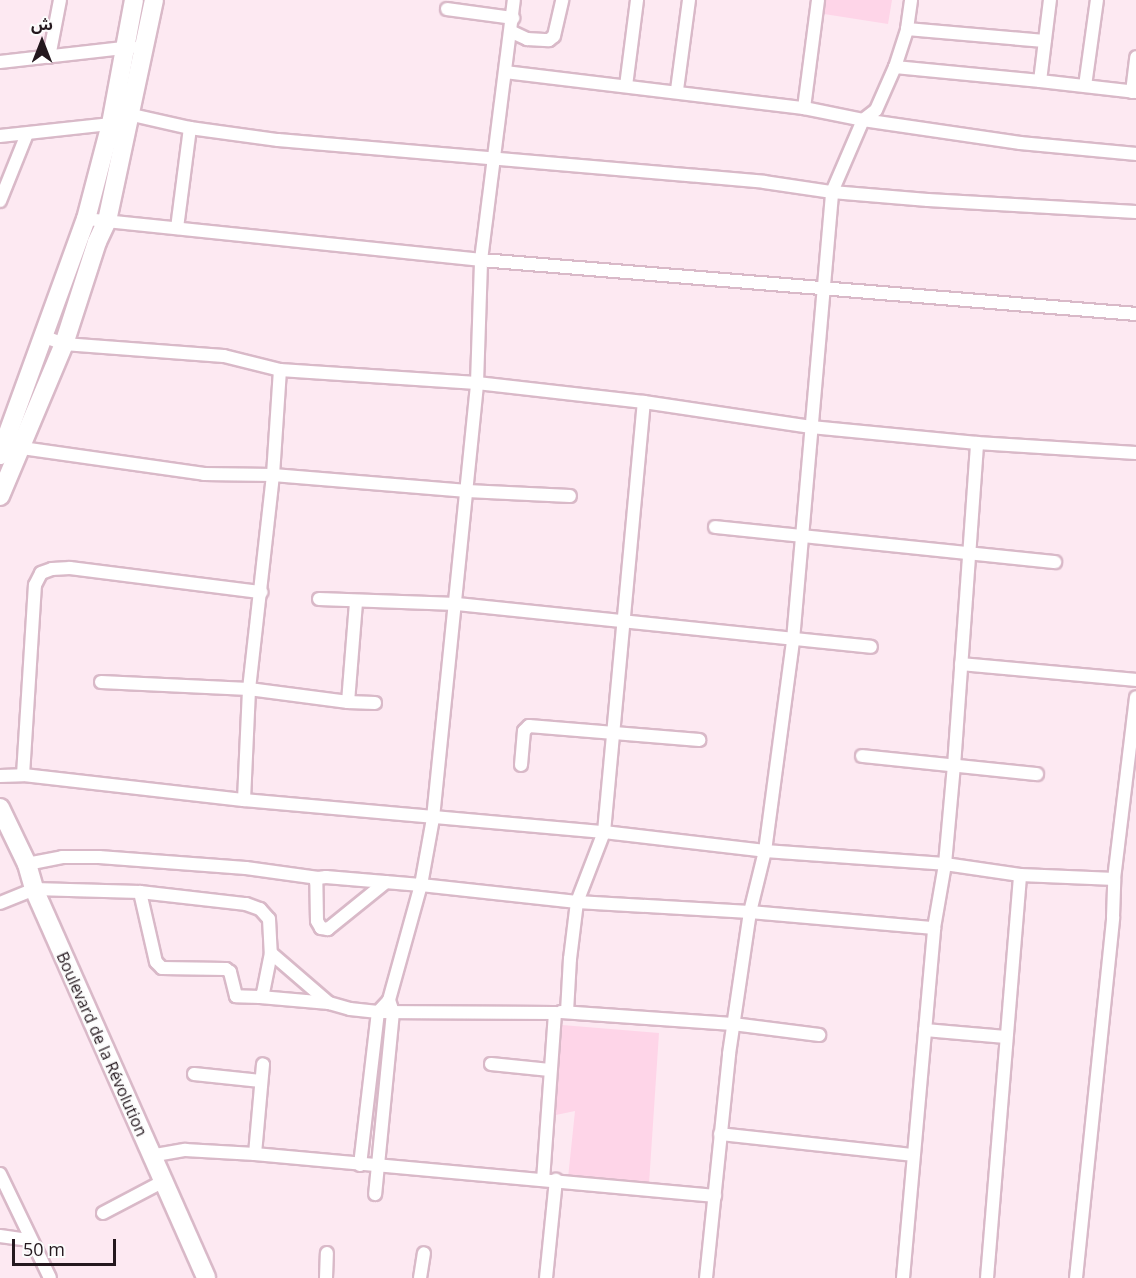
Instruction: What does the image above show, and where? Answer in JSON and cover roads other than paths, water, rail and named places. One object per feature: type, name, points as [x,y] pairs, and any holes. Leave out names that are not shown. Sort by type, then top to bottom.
[{"type":"main road","points":[[7,446],[64,344],[97,242],[107,221],[128,114],[134,47],[134,0]]},
{"type":"main road","points":[[0,496],[13,415],[45,337],[87,219],[111,124],[134,47],[154,0]]},
{"type":"main road","name":"Boulevard de la Révolution","points":[[0,808],[27,864],[34,889],[150,1156],[164,1181],[206,1278]]},
{"type":"street","points":[[49,57],[60,0]]},
{"type":"street","points":[[360,1165],[378,1012],[389,1000],[421,885],[434,818],[457,604],[477,383],[481,260],[512,32],[514,0]]},
{"type":"street","points":[[512,32],[527,39],[549,40],[554,36],[562,0]]},
{"type":"street","points":[[626,86],[637,0]]},
{"type":"street","points":[[677,90],[689,0]]},
{"type":"street","points":[[804,108],[818,0]]},
{"type":"street","points":[[706,1278],[720,1134],[734,1024],[750,912],[765,851],[792,640],[832,192],[863,120],[876,110],[895,67],[907,29],[911,0]]},
{"type":"street","points":[[1040,81],[1050,0]]},
{"type":"street","points":[[1085,86],[1097,0]]},
{"type":"street","points":[[447,9],[513,18]]},
{"type":"street","points":[[907,29],[1044,41]]},
{"type":"street","points":[[0,62],[134,47]]},
{"type":"street","points":[[895,67],[1134,92],[1136,57]]},
{"type":"street","points":[[505,72],[677,90],[1020,143],[1136,154]]},
{"type":"street","points":[[0,136],[111,124],[128,114],[190,128],[278,140],[764,182],[832,192],[1136,212]]},
{"type":"street","points":[[177,228],[190,128]]},
{"type":"street","points":[[0,201],[27,134]]},
{"type":"street","points":[[87,219],[481,260],[1136,314]]},
{"type":"street","points":[[45,337],[64,344],[224,356],[280,370],[477,383],[644,402],[810,427],[977,443],[1136,453]]},
{"type":"street","points":[[244,800],[249,688],[273,475],[280,370]]},
{"type":"street","points":[[546,1278],[550,1180],[550,1070],[570,959],[577,902],[604,832],[644,402]]},
{"type":"street","points":[[903,1278],[934,928],[945,864],[954,766],[977,443]]},
{"type":"street","points":[[7,446],[204,474],[273,475],[467,491],[570,496]]},
{"type":"street","points":[[716,527],[1055,562]]},
{"type":"street","points":[[23,775],[35,585],[41,573],[52,568],[70,568],[261,592]]},
{"type":"street","points":[[319,599],[457,604],[622,623],[871,647]]},
{"type":"street","points":[[348,702],[356,602]]},
{"type":"street","points":[[961,664],[1136,680]]},
{"type":"street","points":[[101,682],[249,688],[348,702],[375,703]]},
{"type":"street","points":[[1076,1278],[1113,917],[1114,879],[1136,697]]},
{"type":"street","points":[[521,765],[524,731],[529,726],[699,741]]},
{"type":"street","points":[[862,756],[1037,774]]},
{"type":"street","points":[[0,776],[23,775],[244,800],[604,832],[765,851],[945,864],[1020,875],[1114,879]]},
{"type":"street","points":[[27,864],[62,857],[99,857],[246,868],[318,878],[421,885],[577,902],[750,912],[934,928]]},
{"type":"street","points":[[987,1278],[1020,875]]},
{"type":"street","points":[[318,878],[316,882],[317,921],[321,928],[328,929],[386,882]]},
{"type":"street","points":[[0,903],[34,889],[140,892],[246,904],[260,909],[269,919],[271,953],[263,993],[260,997]]},
{"type":"street","points":[[140,892],[156,962],[162,968],[226,969],[230,972],[237,996],[329,1003],[378,1012],[561,1012],[734,1024],[819,1035]]},
{"type":"street","points":[[271,953],[329,1003]]},
{"type":"street","points":[[375,1194],[393,1012],[389,1000]]},
{"type":"street","points":[[925,1030],[1006,1037]]},
{"type":"street","points":[[255,1154],[263,1064]]},
{"type":"street","points":[[491,1064],[550,1070]]},
{"type":"street","points":[[194,1074],[261,1081]]},
{"type":"street","points":[[720,1134],[913,1155]]},
{"type":"street","points":[[150,1156],[185,1150],[255,1154],[715,1196]]},
{"type":"street","points":[[0,1174],[50,1278]]},
{"type":"street","points":[[103,1213],[164,1181]]},
{"type":"street","points":[[0,1236],[30,1240]]},
{"type":"street","points":[[326,1278],[327,1253]]},
{"type":"street","points":[[420,1278],[424,1253]]}]
